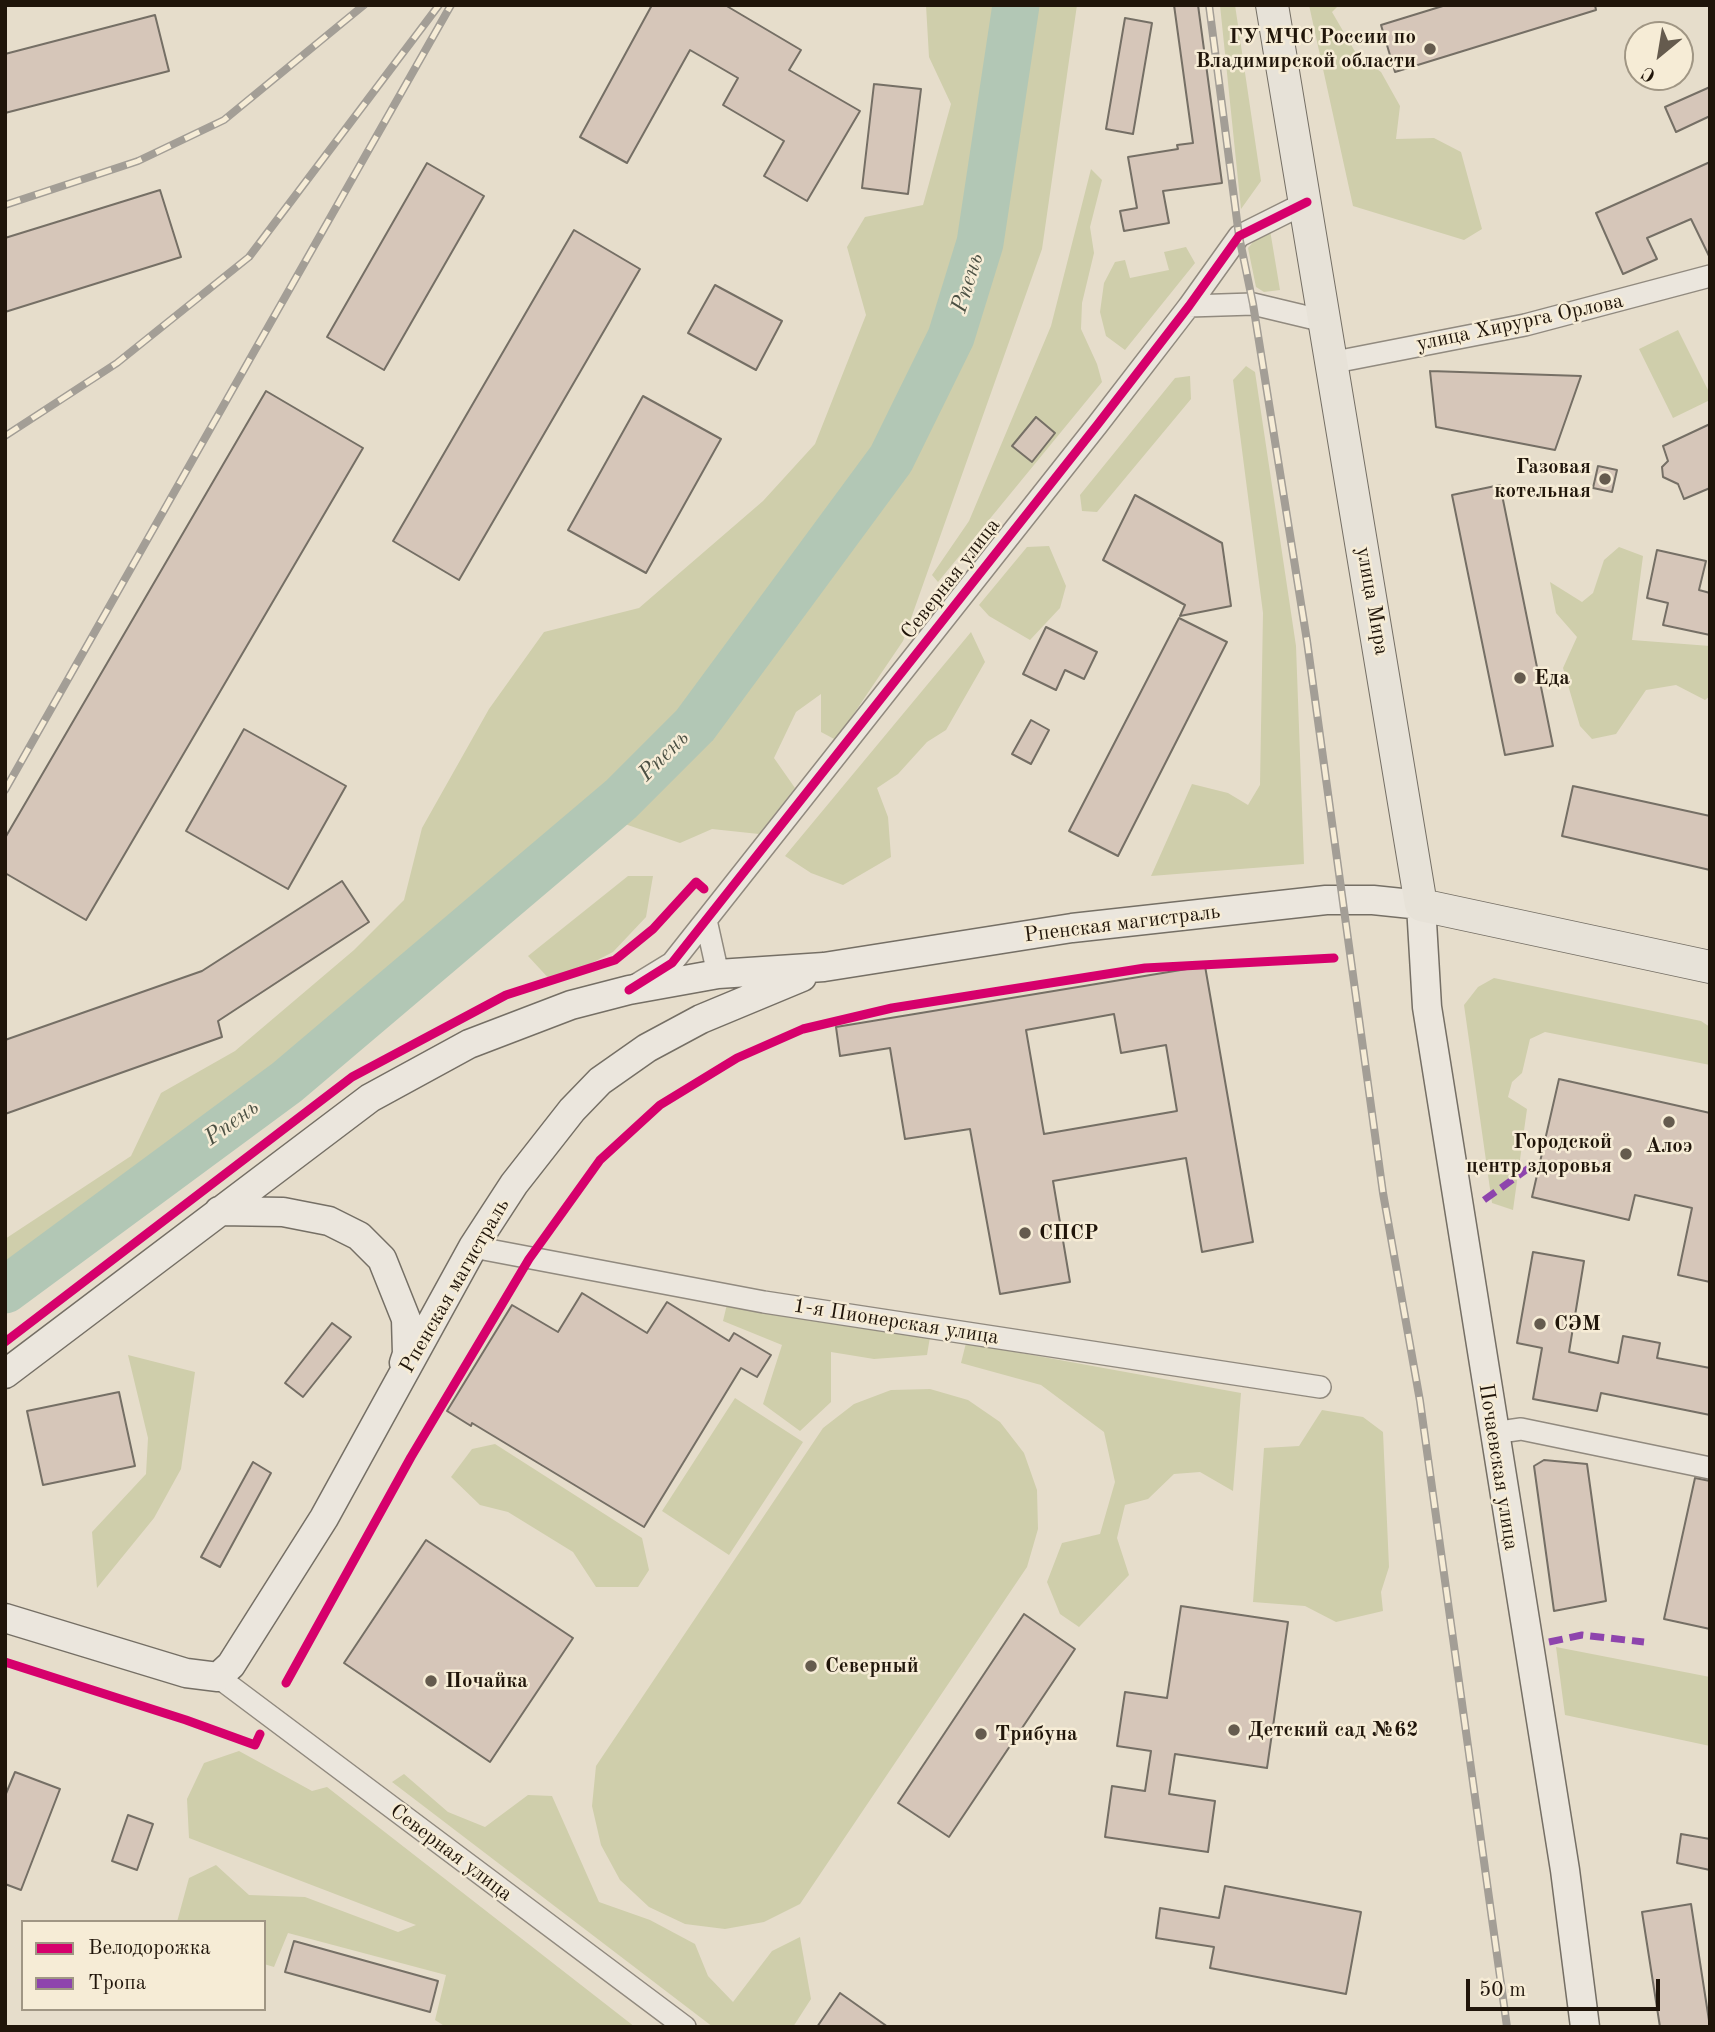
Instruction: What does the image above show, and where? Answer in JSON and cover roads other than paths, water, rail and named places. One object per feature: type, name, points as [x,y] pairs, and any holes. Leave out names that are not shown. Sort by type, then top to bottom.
[{"type":"main road","name":"улица Мира","points":[[1272,5],[1307,202],[1329,363],[1411,827],[1421,905]]},
{"type":"main road","name":"Рпенская магистраль","points":[[5,1374],[370,1098],[469,1044],[532,1018],[629,989],[718,974],[824,967],[1072,928],[1274,906],[1373,900],[1421,905]]},
{"type":"main road","points":[[1421,905],[1710,967]]},
{"type":"main road","name":"Почаевская улица","points":[[1421,905],[1427,1007],[1565,1870],[1585,2027]]},
{"type":"main road","name":"Рпенская магистраль","points":[[218,1677],[231,1665],[324,1518],[473,1247],[514,1184],[572,1110],[600,1081],[647,1048],[701,1019],[824,967]]},
{"type":"main road","name":"Рпенская магистраль","points":[[219,1211],[283,1212],[329,1221],[359,1236],[382,1259],[406,1318],[407,1354],[392,1396]]},
{"type":"main road","points":[[5,1618],[186,1673],[218,1677]]},
{"type":"street","name":"Северная улица","points":[[629,989],[672,963],[1189,306],[1238,236],[1307,202]]},
{"type":"street","name":"улица Хирурга Орлова","points":[[1329,363],[1525,325],[1710,276]]},
{"type":"street","points":[[1189,306],[1253,304],[1324,321]]},
{"type":"street","points":[[706,920],[718,974]]},
{"type":"street","name":"1-я Пионерская улица","points":[[473,1247],[764,1302],[1320,1387]]},
{"type":"street","points":[[1493,1433],[1521,1429],[1710,1468]]},
{"type":"street","name":"Северная улица","points":[[218,1677],[685,2027]]},
{"type":"waterway","name":"Рпень","points":[[5,1290],[287,1082],[621,799],[695,725],[891,459],[951,337],[980,243],[1016,5]]},
{"type":"railway","points":[[5,205],[138,161],[224,120],[364,5]]},
{"type":"railway","points":[[5,436],[117,363],[249,257],[439,5]]},
{"type":"railway","points":[[5,790],[451,5]]},
{"type":"railway","points":[[1209,5],[1239,236],[1253,304],[1307,641],[1383,1193],[1420,1401],[1507,2027]]},
{"type":"place","name":"ГУ МЧС России по Владимирской области","points":[[1430,49]]},
{"type":"place","name":"Газовая котельная","points":[[1605,479]]},
{"type":"place","name":"Еда","points":[[1520,678]]},
{"type":"place","name":"Алоэ","points":[[1669,1122]]},
{"type":"place","name":"Городской центр здоровья","points":[[1626,1154]]},
{"type":"place","name":"СПСР","points":[[1025,1233]]},
{"type":"place","name":"СЭМ","points":[[1540,1324]]},
{"type":"place","name":"Северный","points":[[811,1666]]},
{"type":"place","name":"Почайка","points":[[431,1681]]},
{"type":"place","name":"Детский сад №62","points":[[1234,1730]]},
{"type":"place","name":"Трибуна","points":[[981,1734]]}]
